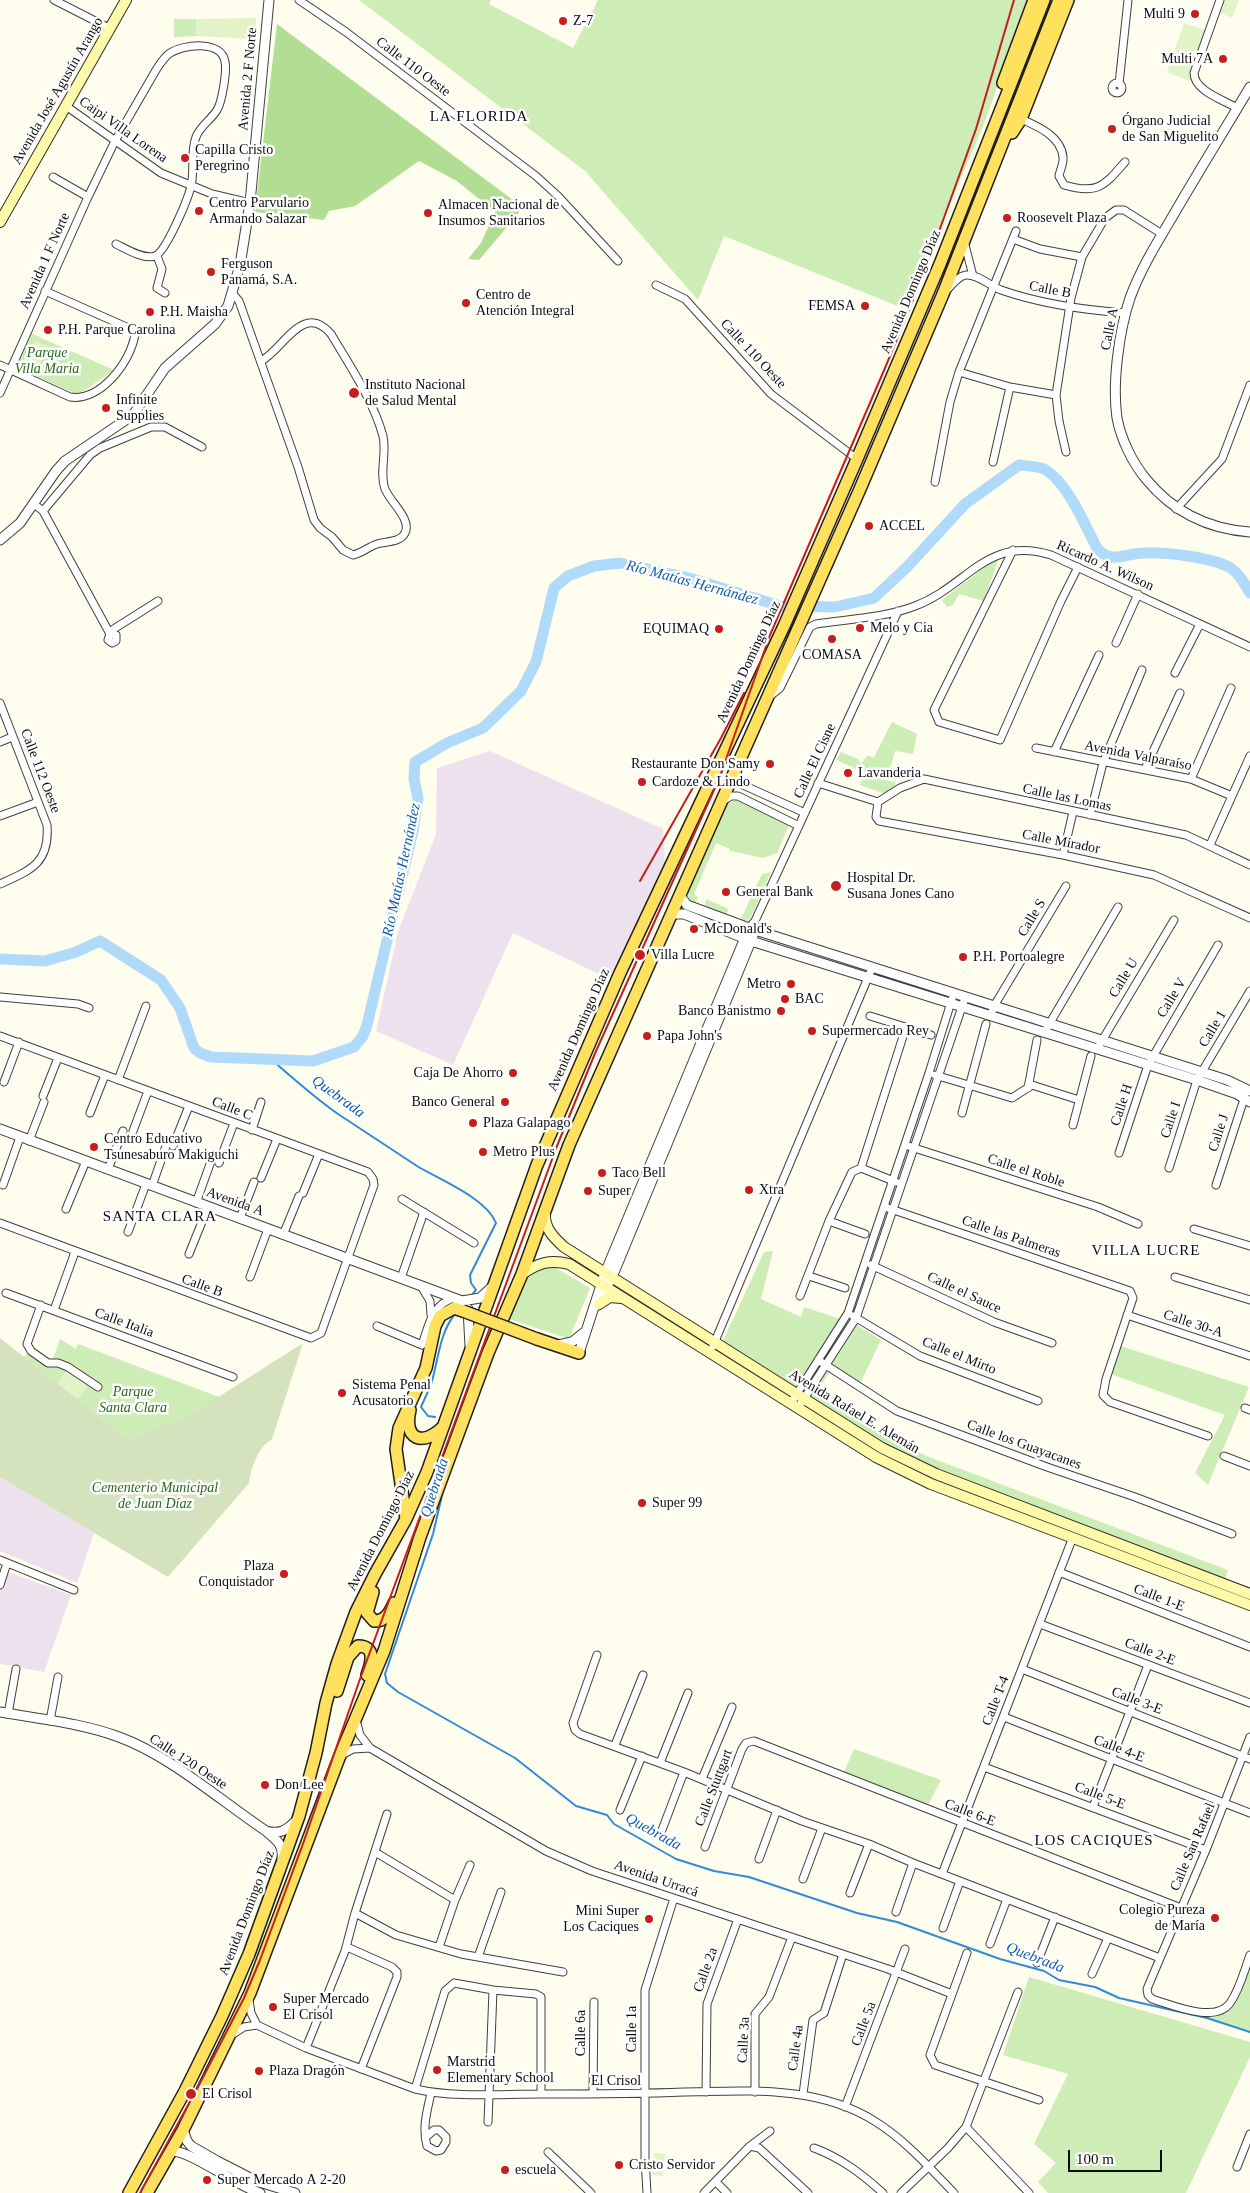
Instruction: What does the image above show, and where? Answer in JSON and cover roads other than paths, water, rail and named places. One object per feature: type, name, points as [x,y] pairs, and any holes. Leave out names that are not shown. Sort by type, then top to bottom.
[{"type":"main road","name":"Avenida José Agustín Arango","points":[[0,222],[126,0]]},
{"type":"main road","points":[[972,182],[981,145],[1034,0]]},
{"type":"main road","name":"Avenida Domingo Díaz","points":[[129,2193],[185,2091],[222,2016],[249,1954],[300,1816],[337,1664],[356,1612],[400,1531],[428,1472],[537,1165],[671,861],[784,626],[857,459],[972,182],[1044,0]]},
{"type":"main road","name":"Avenida Domingo Díaz","points":[[147,2193],[183,2130],[250,1993],[339,1758],[384,1651],[420,1538],[488,1353],[522,1274],[569,1145],[798,628],[943,294],[1059,0]]},
{"type":"main road","points":[[998,156],[1021,119],[1068,0]]},
{"type":"main road","name":"Avenida Rafael E. Alemán","points":[[545,1210],[544,1220],[548,1231],[555,1239],[712,1347],[797,1401],[876,1457],[931,1484],[1250,1604]]},
{"type":"main road","name":"Avenida Rafael E. Alemán","points":[[522,1274],[534,1266],[548,1261],[559,1261],[569,1264],[623,1299],[712,1347]]},
{"type":"main road","points":[[597,1306],[610,1297],[623,1299]]},
{"type":"main road","points":[[406,1519],[396,1449],[399,1428],[426,1368],[435,1326],[440,1316],[459,1304],[537,1339],[579,1352]]},
{"type":"main road","points":[[414,1396],[408,1421],[413,1435],[420,1439],[428,1438],[436,1434],[446,1424]]},
{"type":"main road","name":"Avenida Rafael E. Alemán","points":[[797,1401],[909,1462],[1250,1594]]},
{"type":"main road","points":[[400,1531],[368,1606],[368,1613],[374,1621],[385,1618],[390,1611],[420,1538]]},
{"type":"main road","points":[[322,1723],[332,1707],[348,1657],[353,1650],[362,1646],[368,1649],[372,1657],[360,1692],[356,1720]]},
{"type":"street","points":[[54,0],[109,28]]},
{"type":"street","name":"Avenida 2 F Norte","points":[[0,540],[12,532],[65,461],[133,415],[165,368],[215,324],[228,306],[233,294],[244,249],[250,203],[268,0]]},
{"type":"street","name":"Calle 110 Oeste","points":[[299,0],[346,32],[536,176],[558,196],[618,261]]},
{"type":"street","points":[[1119,84],[1128,0]]},
{"type":"street","points":[[1220,0],[1194,73],[1194,80],[1200,87],[1237,108]]},
{"type":"street","name":"Avenida 1 F Norte","points":[[0,393],[115,141],[156,70],[169,54],[183,48],[209,46],[221,52],[226,64],[217,110],[198,132],[195,139],[191,186]]},
{"type":"street","name":"Calle A","points":[[1250,87],[1162,234],[1138,278],[1126,313],[1118,360],[1117,418],[1123,438],[1142,474],[1152,487],[1176,509],[1217,528],[1250,532]]},
{"type":"street","name":"Caipi Villa Lorena","points":[[66,106],[155,170],[212,194],[250,203]]},
{"type":"street","points":[[1021,119],[1046,130],[1060,148],[1063,159],[1059,178],[1064,185],[1085,190],[1098,188],[1106,183],[1125,162]]},
{"type":"street","points":[[53,177],[88,197]]},
{"type":"street","points":[[116,244],[143,255],[157,256],[165,247],[191,186]]},
{"type":"street","points":[[1066,452],[1059,421],[1056,395],[1071,298],[1082,257],[1105,218],[1116,210],[1124,210],[1162,234]]},
{"type":"street","points":[[935,482],[948,411],[959,372],[1016,231]]},
{"type":"street","points":[[1013,239],[1040,249],[1082,257]]},
{"type":"street","points":[[943,294],[961,277],[973,276],[964,240]]},
{"type":"street","points":[[157,256],[162,270],[158,288],[165,293]]},
{"type":"street","name":"Calle B","points":[[973,276],[994,288],[1028,300],[1126,313]]},
{"type":"street","name":"Calle 110 Oeste","points":[[656,286],[685,299],[771,394],[857,459]]},
{"type":"street","points":[[0,365],[70,397],[77,398],[102,386],[115,376],[124,364],[135,334],[131,329],[45,291]]},
{"type":"street","points":[[233,294],[239,301],[262,361],[317,525],[342,550],[353,554],[400,538],[404,534],[406,527],[404,519],[385,490],[382,470],[384,448],[378,424],[362,388],[326,327],[316,324],[300,326],[293,330],[274,353],[262,361]]},
{"type":"street","points":[[959,372],[1010,386],[1056,395]]},
{"type":"street","points":[[1176,509],[1222,459],[1250,385]]},
{"type":"street","points":[[993,462],[1010,386]]},
{"type":"street","points":[[43,510],[90,455],[100,448],[150,427],[165,427],[202,447]]},
{"type":"street","points":[[34,504],[43,510],[109,633],[158,601]]},
{"type":"street","points":[[1014,550],[934,710],[938,722],[1000,740],[1061,601],[1078,567]]},
{"type":"street","name":"Ricardo A. Wilson","points":[[767,698],[780,688],[810,627],[816,624],[898,611],[925,602],[994,556],[1014,550],[1036,550],[1078,567],[1250,647]]},
{"type":"street","points":[[1116,642],[1138,594]]},
{"type":"street","name":"Calle El Cisne","points":[[753,926],[898,611]]},
{"type":"street","points":[[1175,673],[1200,624]]},
{"type":"street","points":[[1054,752],[1099,655]]},
{"type":"street","points":[[1090,815],[1103,762],[1142,670]]},
{"type":"street","points":[[1191,779],[1231,688]]},
{"type":"street","points":[[1145,769],[1180,693]]},
{"type":"street","name":"Calle 112 Oeste","points":[[0,703],[47,825],[48,838],[46,850],[40,861],[31,870],[0,884]]},
{"type":"street","points":[[0,742],[12,737]]},
{"type":"street","name":"Avenida Valparaíso","points":[[1036,748],[1191,779],[1232,796]]},
{"type":"street","points":[[1210,845],[1250,756]]},
{"type":"street","points":[[738,764],[737,774],[744,785],[805,813]]},
{"type":"street","name":"Calle las Lomas","points":[[878,802],[900,788],[924,780],[1186,835],[1249,862]]},
{"type":"street","points":[[818,783],[878,802]]},
{"type":"street","points":[[718,807],[724,799],[738,796],[799,826]]},
{"type":"street","points":[[0,816],[38,802]]},
{"type":"street","name":"Calle Mirador","points":[[878,802],[876,817],[879,821],[1063,855],[1154,875],[1250,918]]},
{"type":"street","points":[[1063,855],[1073,812]]},
{"type":"street","name":"Calle S","points":[[993,1011],[1066,886]]},
{"type":"street","points":[[681,891],[681,897],[687,905],[753,926],[870,972]]},
{"type":"street","points":[[1028,1088],[1040,1036],[1118,908]]},
{"type":"street","points":[[669,919],[673,914],[684,914],[748,939],[870,972],[952,999],[962,1007],[993,1011],[1049,1024],[1102,1040],[1150,1061],[1200,1076],[1249,1094]]},
{"type":"street","name":"Calle U","points":[[1072,1125],[1094,1053],[1174,920]]},
{"type":"street","points":[[579,1352],[597,1306],[594,1302],[604,1287],[753,926]]},
{"type":"street","name":"Calle V","points":[[1150,1061],[1218,945]]},
{"type":"street","points":[[712,1347],[870,972]]},
{"type":"street","name":"Calle 1","points":[[1200,1076],[1250,991]]},
{"type":"street","points":[[0,998],[78,1004],[89,1008]]},
{"type":"street","points":[[797,1401],[818,1360],[848,1313],[905,1145],[965,998]]},
{"type":"street","points":[[952,999],[965,998],[1040,1036],[1094,1053],[1150,1061]]},
{"type":"street","points":[[797,1401],[827,1365],[856,1318],[914,1148],[952,999]]},
{"type":"street","points":[[118,1080],[146,1006]]},
{"type":"street","points":[[870,1016],[931,1035]]},
{"type":"street","points":[[962,1113],[986,1024]]},
{"type":"street","points":[[861,1168],[906,1027]]},
{"type":"street","name":"Calle C","points":[[0,1036],[368,1172],[373,1179],[373,1191],[347,1258]]},
{"type":"street","points":[[4,1082],[19,1042]]},
{"type":"street","points":[[3,1185],[44,1099],[58,1058]]},
{"type":"street","name":"Calle H","points":[[1119,1153],[1150,1061]]},
{"type":"street","points":[[90,1113],[105,1075]]},
{"type":"street","points":[[933,1075],[1012,1098],[1032,1085],[1079,1100]]},
{"type":"street","name":"Calle I","points":[[1169,1168],[1200,1076]]},
{"type":"street","points":[[133,1131],[148,1091]]},
{"type":"street","name":"Calle J","points":[[1216,1185],[1249,1094]]},
{"type":"street","points":[[252,1130],[261,1102]]},
{"type":"street","points":[[128,1232],[149,1185],[189,1106]]},
{"type":"street","points":[[219,1163],[234,1123]]},
{"type":"street","name":"Avenida A","points":[[0,1130],[401,1278],[459,1304]]},
{"type":"street","points":[[108,1170],[123,1131]]},
{"type":"street","points":[[240,1218],[277,1138]]},
{"type":"street","name":"Calle el Roble","points":[[905,1145],[1098,1207],[1138,1224]]},
{"type":"street","points":[[283,1234],[319,1154]]},
{"type":"street","points":[[66,1209],[86,1161]]},
{"type":"street","points":[[196,1203],[210,1164]]},
{"type":"street","points":[[800,1296],[829,1221],[852,1172],[861,1168],[902,1184]]},
{"type":"street","points":[[402,1199],[474,1243]]},
{"type":"street","points":[[189,1254],[208,1207]]},
{"type":"street","name":"Calle las Palmeras","points":[[885,1207],[1130,1291],[1133,1298],[1127,1315]]},
{"type":"street","points":[[401,1278],[424,1212]]},
{"type":"street","points":[[829,1221],[865,1234]]},
{"type":"street","name":"Calle B","points":[[0,1222],[75,1252],[311,1338],[321,1334],[347,1258]]},
{"type":"street","points":[[250,1277],[268,1229]]},
{"type":"street","points":[[1194,1229],[1250,1246]]},
{"type":"street","points":[[54,1310],[75,1252]]},
{"type":"street","name":"Calle el Sauce","points":[[866,1263],[994,1322],[1052,1343]]},
{"type":"street","points":[[808,1276],[845,1288]]},
{"type":"street","points":[[1175,1277],[1250,1300]]},
{"type":"street","points":[[420,1286],[430,1301],[430,1319]]},
{"type":"street","points":[[377,1326],[422,1345],[430,1319],[439,1305],[459,1304],[480,1298],[493,1286]]},
{"type":"street","name":"Calle Italia","points":[[6,1293],[233,1377]]},
{"type":"street","points":[[459,1304],[468,1310],[470,1354]]},
{"type":"street","points":[[41,1305],[27,1344],[31,1351],[48,1364],[58,1363],[68,1367],[98,1387]]},
{"type":"street","name":"Calle el Mirto","points":[[848,1313],[920,1356],[1038,1400]]},
{"type":"street","points":[[1127,1315],[1103,1394],[1110,1402],[1208,1436]]},
{"type":"street","name":"Calle 30-A","points":[[1127,1315],[1250,1356]]},
{"type":"street","points":[[557,1345],[572,1342],[586,1331]]},
{"type":"street","name":"Calle los Guayacanes","points":[[818,1360],[897,1410],[1047,1468],[1135,1497],[1232,1534]]},
{"type":"street","points":[[1224,1456],[1250,1466]]},
{"type":"street","name":"Calle T-4","points":[[942,1874],[1073,1537]]},
{"type":"street","points":[[0,1560],[74,1590]]},
{"type":"street","points":[[0,1585],[7,1563]]},
{"type":"street","name":"Calle 1-E","points":[[1059,1572],[1250,1647]]},
{"type":"street","name":"Calle 2-E","points":[[1040,1624],[1250,1703]]},
{"type":"street","points":[[597,1655],[574,1723],[575,1730],[580,1734],[684,1772],[822,1828],[870,1844],[912,1863],[1160,1958]]},
{"type":"street","points":[[1093,1807],[1148,1664]]},
{"type":"street","points":[[4,1713],[16,1669]]},
{"type":"street","name":"Calle 3-E","points":[[1022,1669],[1246,1757]]},
{"type":"street","points":[[615,1746],[643,1675]]},
{"type":"street","points":[[50,1721],[58,1677]]},
{"type":"street","points":[[660,1763],[688,1693]]},
{"type":"street","points":[[702,1779],[732,1707]]},
{"type":"street","name":"Calle 120 Oeste","points":[[4,1713],[50,1721],[118,1737],[154,1753],[266,1831],[278,1842],[283,1853],[279,1872]]},
{"type":"street","name":"Calle 4-E","points":[[1004,1717],[1250,1813]]},
{"type":"street","name":"Avenida Urracá","points":[[356,1720],[360,1735],[370,1748],[546,1851],[592,1870],[897,1972],[952,1994]]},
{"type":"street","name":"Calle San Rafael","points":[[1250,1737],[1246,1757],[1147,1989],[1148,1994],[1152,1999],[1201,2012],[1222,2009],[1233,1998],[1250,1955]]},
{"type":"street","name":"Calle Stuttgart","points":[[704,1847],[742,1749],[750,1741]]},
{"type":"street","name":"Calle 6-E","points":[[750,1741],[758,1742],[1181,1908]]},
{"type":"street","points":[[339,1758],[353,1749],[370,1748]]},
{"type":"street","points":[[620,1810],[642,1756]]},
{"type":"street","name":"Calle 5-E","points":[[984,1766],[1206,1850]]},
{"type":"street","points":[[662,1830],[684,1772]]},
{"type":"street","points":[[758,1859],[777,1810]]},
{"type":"street","points":[[306,2048],[347,1947],[355,1913],[387,1814]]},
{"type":"street","points":[[266,1831],[273,1833],[284,1831],[300,1816]]},
{"type":"street","points":[[803,1879],[822,1828]]},
{"type":"street","points":[[850,1893],[870,1844]]},
{"type":"street","points":[[375,1852],[455,1900]]},
{"type":"street","points":[[896,1912],[912,1863]]},
{"type":"street","points":[[439,1947],[455,1900],[470,1865]]},
{"type":"street","points":[[943,1928],[960,1881]]},
{"type":"street","points":[[478,1957],[501,1892]]},
{"type":"street","name":"Calle 1a","points":[[647,2193],[645,2159],[645,1990],[674,1898]]},
{"type":"street","points":[[990,1944],[1007,1899]]},
{"type":"street","points":[[355,1913],[396,1935],[478,1957],[563,1972]]},
{"type":"street","points":[[1037,1964],[1055,1918]]},
{"type":"street","name":"Calle 2a","points":[[706,2092],[707,2004],[738,1919]]},
{"type":"street","name":"Calle 3a","points":[[756,2092],[755,2014],[770,1997],[792,1937]]},
{"type":"street","points":[[1092,1974],[1108,1938]]},
{"type":"street","points":[[347,1947],[392,1967],[397,1972],[397,1977],[361,2069]]},
{"type":"street","name":"Calle 5a","points":[[845,2106],[905,1950]]},
{"type":"street","points":[[967,1953],[930,2058],[935,2065],[1039,2100]]},
{"type":"street","name":"Calle 4a","points":[[803,2094],[813,2020],[824,2013],[843,1954]]},
{"type":"street","points":[[415,2089],[445,1991],[454,1983],[494,1990],[536,1994],[541,1997],[540,2094]]},
{"type":"street","points":[[488,2122],[491,2095],[494,1990]]},
{"type":"street","points":[[902,2193],[966,2127],[1018,1992]]},
{"type":"street","points":[[228,2040],[244,2027],[257,2025],[249,2007],[250,1993]]},
{"type":"street","name":"Calle 6a","points":[[593,2094],[594,2002]]},
{"type":"street","name":"El Crisol","points":[[257,2025],[306,2048],[415,2089],[431,2093],[491,2095],[756,2092],[803,2094],[845,2106],[876,2122],[929,2167],[954,2193]]},
{"type":"street","points":[[427,2136],[423,2128],[431,2093]]},
{"type":"street","points":[[966,2127],[1029,2193]]},
{"type":"street","points":[[183,2130],[186,2141],[191,2146],[246,2188],[260,2193]]},
{"type":"street","points":[[704,2193],[750,2146],[770,2131]]},
{"type":"street","points":[[1237,2167],[1250,2134]]},
{"type":"street","points":[[750,2146],[759,2148],[808,2193]]},
{"type":"street","points":[[814,2148],[834,2156],[847,2164],[882,2193]]},
{"type":"street","points":[[171,2152],[184,2154],[293,2193]]},
{"type":"street","points":[[548,2152],[591,2193]]},
{"type":"street","points":[[716,2182],[727,2193]]},
{"type":"waterway","name":"Río Matías Hernández","points":[[0,959],[45,961],[76,952],[100,941],[161,980],[180,1008],[194,1048],[200,1053],[211,1057],[313,1061],[354,1047],[363,1036],[367,1025],[413,831],[418,798],[414,779],[415,762],[447,743],[483,728],[521,691],[536,662],[554,588],[568,576],[594,566],[620,563],[689,578],[780,606],[835,607],[874,598],[907,567],[965,504],[1019,465],[1040,468],[1054,476],[1069,495],[1097,548],[1102,553],[1113,557],[1137,553],[1163,553],[1209,560],[1227,566],[1234,571],[1250,593]]},
{"type":"waterway","name":"Quebrada","points":[[273,1061],[338,1114],[417,1166],[461,1190],[491,1214],[496,1223],[470,1275],[471,1283],[476,1290],[471,1296]]},
{"type":"waterway","name":"Quebrada","points":[[435,1417],[428,1416],[421,1407],[432,1381],[446,1329],[455,1314]]},
{"type":"waterway","name":"Quebrada","points":[[458,1450],[443,1491],[433,1534],[385,1674],[387,1683],[398,1692],[515,1758],[576,1806],[607,1815],[614,1824],[676,1859],[714,1871],[749,1877],[857,1913],[897,1922],[1000,1959],[1044,1971],[1059,1980],[1095,1987],[1119,1998],[1207,2018],[1250,2032]]},
{"type":"railway","points":[[140,2193],[244,1998],[260,1960],[304,1841],[360,1679],[557,1146],[596,1051],[719,779],[770,635],[924,273],[976,129],[1014,0]]},
{"type":"railway","points":[[640,881],[721,738],[744,693]]},
{"type":"place","name":"Multi 9","points":[[1195,14]]},
{"type":"place","name":"Z-7","points":[[563,21]]},
{"type":"place","name":"Multi 7A","points":[[1223,59]]},
{"type":"place","name":"Órgano Judicial de San Miguelito","points":[[1112,129]]},
{"type":"place","name":"Capilla Cristo Peregrino","points":[[185,158]]},
{"type":"place","name":"Centro Parvulario Armando Salazar","points":[[199,211]]},
{"type":"place","name":"Almacen Nacional de Insumos Sanitarios","points":[[428,213]]},
{"type":"place","name":"Roosevelt Plaza","points":[[1007,218]]},
{"type":"place","name":"Ferguson Panamá, S.A.","points":[[211,272]]},
{"type":"place","name":"Centro de Atención Integral","points":[[466,303]]},
{"type":"place","name":"FEMSA","points":[[865,306]]},
{"type":"place","name":"P.H. Maisha","points":[[150,312]]},
{"type":"place","name":"P.H. Parque Carolina","points":[[48,330]]},
{"type":"place","name":"Instituto Nacional de Salud Mental","points":[[354,393]]},
{"type":"place","name":"Infinite Supplies","points":[[106,408]]},
{"type":"place","name":"ACCEL","points":[[869,526]]},
{"type":"place","name":"Melo y Cia","points":[[860,628]]},
{"type":"place","name":"EQUIMAQ","points":[[719,629]]},
{"type":"place","name":"COMASA","points":[[832,639]]},
{"type":"place","name":"Restaurante Don Samy","points":[[770,764]]},
{"type":"place","name":"Lavanderia","points":[[848,773]]},
{"type":"place","name":"Cardoze & Lindo","points":[[642,782]]},
{"type":"place","name":"Hospital Dr. Susana Jones Cano","points":[[836,886]]},
{"type":"place","name":"General Bank","points":[[726,892]]},
{"type":"place","name":"McDonald's","points":[[694,929]]},
{"type":"place","name":"Villa Lucre","points":[[640,955]]},
{"type":"place","name":"P.H. Portoalegre","points":[[963,957]]},
{"type":"place","name":"Metro","points":[[791,984]]},
{"type":"place","name":"BAC","points":[[785,999]]},
{"type":"place","name":"Banco Banistmo","points":[[781,1011]]},
{"type":"place","name":"Supermercado Rey","points":[[812,1031]]},
{"type":"place","name":"Papa John's","points":[[647,1036]]},
{"type":"place","name":"Caja De Ahorro","points":[[513,1073]]},
{"type":"place","name":"Banco General","points":[[505,1102]]},
{"type":"place","name":"Plaza Galapago","points":[[473,1123]]},
{"type":"place","name":"Centro Educativo Tsunesaburo Makiguchi","points":[[94,1147]]},
{"type":"place","name":"Metro Plus","points":[[483,1152]]},
{"type":"place","name":"Taco Bell","points":[[602,1173]]},
{"type":"place","name":"Xtra","points":[[749,1190]]},
{"type":"place","name":"Super","points":[[588,1191]]},
{"type":"place","name":"Sistema Penal Acusatorio","points":[[342,1393]]},
{"type":"place","name":"Super 99","points":[[642,1503]]},
{"type":"place","name":"Plaza Conquistador","points":[[284,1574]]},
{"type":"place","name":"Don Lee","points":[[265,1785]]},
{"type":"place","name":"Colegio Pureza de María","points":[[1215,1918]]},
{"type":"place","name":"Mini Super Los Caciques","points":[[649,1919]]},
{"type":"place","name":"Super Mercado El Crisol","points":[[273,2007]]},
{"type":"place","name":"Marstrid Elementary School","points":[[437,2070]]},
{"type":"place","name":"Plaza Dragón","points":[[259,2071]]},
{"type":"place","name":"El Crisol","points":[[191,2094]]},
{"type":"place","name":"Cristo Servidor","points":[[619,2165]]},
{"type":"place","name":"escuela","points":[[505,2170]]},
{"type":"place","name":"Super Mercado A 2-20","points":[[207,2180]]},
{"type":"district","name":"LA FLORIDA","points":[[479,117]]},
{"type":"district","name":"SANTA CLARA","points":[[160,1217]]},
{"type":"district","name":"VILLA LUCRE","points":[[1146,1251]]},
{"type":"district","name":"LOS CACIQUES","points":[[1094,1841]]},
{"type":"park label","name":"Parque Villa Maria","points":[[47,362]]},
{"type":"park label","name":"Parque Santa Clara","points":[[133,1400]]},
{"type":"park label","name":"Cementerio Municipal de Juan Díaz","points":[[155,1496]]}]
